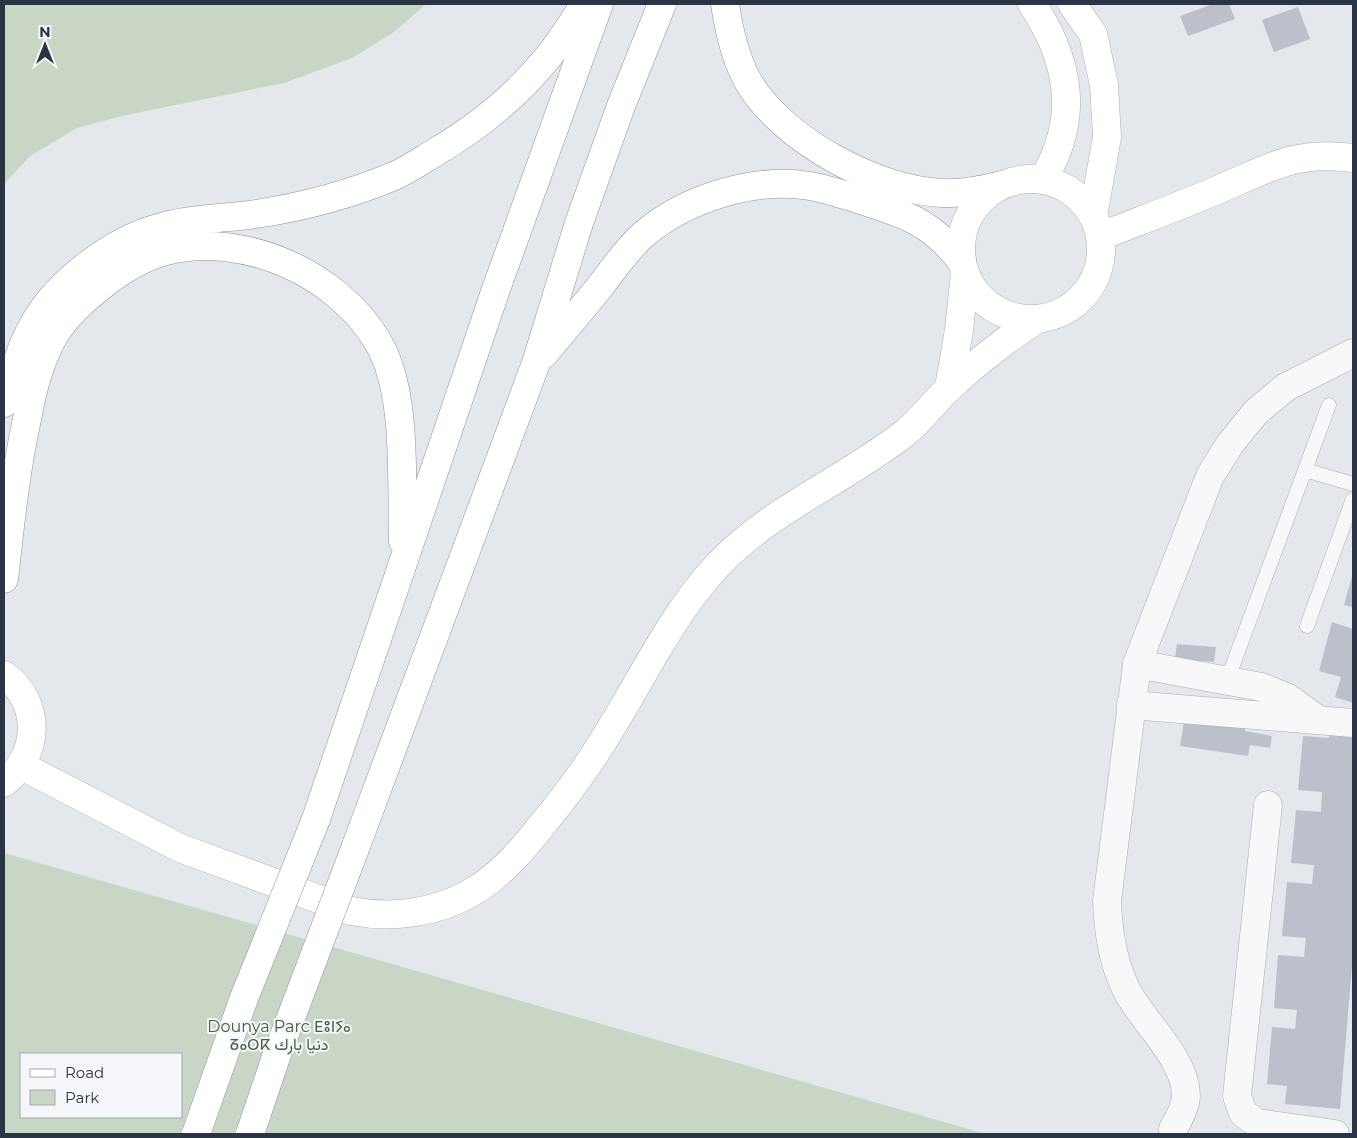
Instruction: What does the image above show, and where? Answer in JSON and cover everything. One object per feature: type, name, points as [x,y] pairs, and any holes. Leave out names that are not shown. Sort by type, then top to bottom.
[{"type":"main road","points":[[4,403],[18,360],[35,321],[71,278],[97,259],[127,240],[155,228],[185,222],[257,214],[336,196],[396,176],[471,132],[506,103],[549,56],[584,4]]},
{"type":"main road","points":[[196,1134],[244,998],[316,819],[403,558],[498,283],[599,4]]},
{"type":"main road","points":[[250,1134],[276,1057],[536,363],[579,223],[621,106],[662,4]]},
{"type":"main road","points":[[725,4],[729,30],[737,55],[750,84],[766,104],[800,137],[819,152],[842,163],[898,198],[940,236],[963,267],[973,289],[985,303],[1010,316],[1037,319],[1056,315],[1074,306],[1088,292],[1097,275],[1102,255],[1097,226],[1107,138],[1104,84],[1093,34],[1072,4]]},
{"type":"main road","points":[[1032,4],[1057,50],[1067,90],[1065,115],[1059,145],[1044,180]]},
{"type":"main road","points":[[1097,226],[1215,191],[1270,166],[1298,157],[1329,155],[1353,158]]},
{"type":"main road","points":[[536,363],[623,255],[643,234],[670,216],[707,198],[747,187],[780,184],[809,186],[832,191],[898,198],[962,192],[1002,185],[1022,179],[1044,180],[1064,186],[1081,199],[1097,226]]},
{"type":"main road","points":[[949,388],[959,330],[963,267],[962,239],[968,217],[982,198],[1002,185]]},
{"type":"main road","points":[[4,579],[17,468],[34,385],[50,342],[82,301],[121,271],[166,251],[204,247],[239,249],[268,257],[309,274],[352,307],[378,341],[388,363],[399,421],[403,558]]},
{"type":"main road","points":[[4,674],[16,685],[30,711],[32,739],[13,774],[180,848],[351,911],[376,916],[398,915],[438,906],[466,895],[490,879],[533,837],[570,790],[608,734],[684,606],[717,566],[754,531],[906,432],[949,388],[994,349],[1037,319]]},
{"type":"street","points":[[1176,1132],[1186,1097],[1184,1084],[1170,1053],[1126,989],[1115,962],[1108,934],[1107,901],[1137,664],[1210,476],[1230,444],[1256,412],[1286,387],[1353,353]]},
{"type":"street","points":[[1137,664],[1261,687],[1276,693],[1318,720]]},
{"type":"street","points":[[1131,706],[1353,723]]},
{"type":"street","points":[[1268,804],[1236,1096],[1243,1113],[1257,1123],[1335,1134]]},
{"type":"lane","points":[[1227,681],[1330,405]]},
{"type":"lane","points":[[1305,470],[1353,484]]},
{"type":"lane","points":[[1307,626],[1353,499]]},
{"type":"green space","points":[[4,4],[426,4],[394,32],[352,58],[284,83],[126,115],[77,128],[30,156],[4,184]]},
{"type":"green space","name":"Dounya Parc ⴹⵓⵏⵢⴰ ⵒⴰⵔⴽ دنيا بارك","points":[[4,853],[986,1134],[4,1134]]},
{"type":"building","points":[[1213,4],[1229,4],[1235,19],[1188,36],[1180,16]]},
{"type":"building","points":[[1298,7],[1310,39],[1274,52],[1262,20]]},
{"type":"building","points":[[1353,573],[1353,607],[1344,605]]},
{"type":"building","points":[[1332,622],[1353,629],[1353,703],[1335,697],[1341,677],[1319,671]]},
{"type":"building","points":[[1177,644],[1216,647],[1214,662],[1175,659]]},
{"type":"building","points":[[1185,715],[1246,725],[1245,731],[1272,736],[1270,748],[1250,745],[1248,756],[1180,746]]},
{"type":"building","points":[[1330,728],[1353,730],[1353,954],[1340,1109],[1285,1104],[1287,1086],[1267,1084],[1272,1027],[1295,1029],[1297,1010],[1274,1008],[1278,955],[1304,957],[1306,938],[1282,936],[1287,882],[1312,884],[1314,865],[1291,863],[1296,810],[1321,812],[1322,792],[1298,790],[1303,736],[1329,738]]}]
